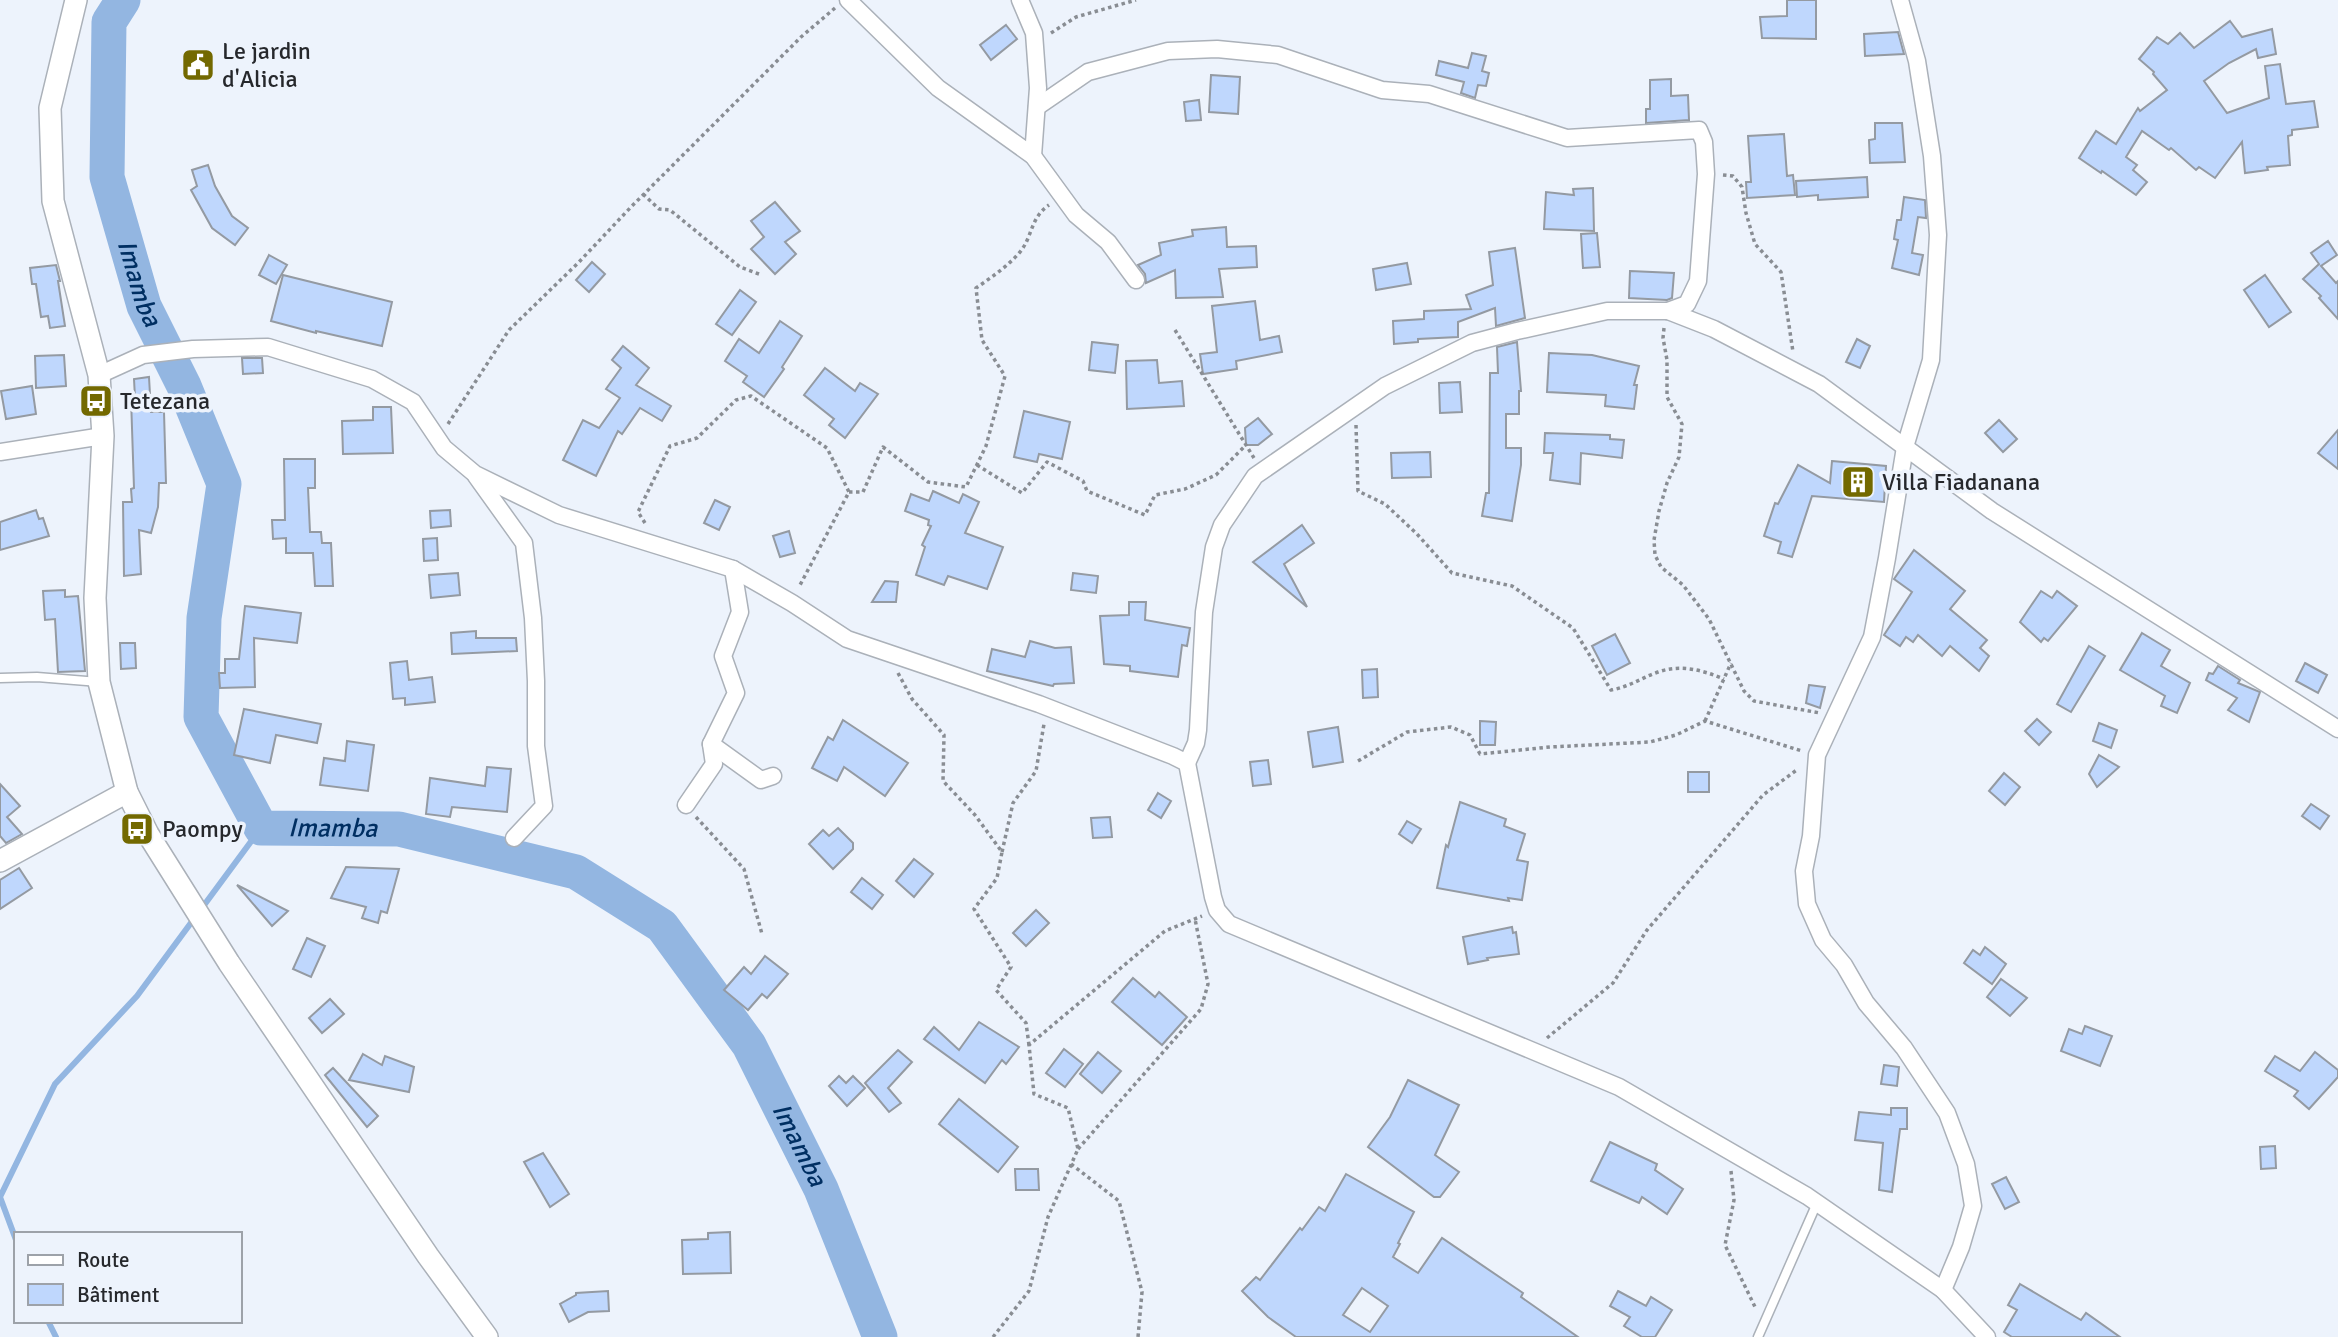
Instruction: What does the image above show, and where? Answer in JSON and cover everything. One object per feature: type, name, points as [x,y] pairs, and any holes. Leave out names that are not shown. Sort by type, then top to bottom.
[{"type":"street","points":[[76,0],[50,108],[53,201],[99,375],[103,436],[95,598],[99,682],[127,792],[148,834],[229,963],[428,1256],[487,1337]]},
{"type":"street","points":[[1020,0],[1034,33],[1035,44],[1038,88],[1033,156]]},
{"type":"street","points":[[1900,0],[1917,61],[1932,156],[1938,235],[1931,360],[1905,447],[1872,637],[1817,755],[1811,836],[1804,871],[1807,904],[1823,940],[1843,965],[1866,1003],[1904,1048],[1947,1113],[1966,1164],[1973,1206],[1944,1290]]},
{"type":"street","points":[[843,3],[938,88],[1033,156],[1076,215],[1108,242],[1136,280]]},
{"type":"street","points":[[1037,107],[1087,72],[1168,51],[1217,49],[1278,55],[1382,89],[1429,94],[1567,138],[1699,130],[1704,142],[1706,174],[1698,281],[1688,304],[1668,311],[1608,311],[1472,343],[1385,386],[1255,476],[1222,525],[1214,547],[1205,612],[1198,730],[1187,764],[1217,910],[1229,924],[1619,1087],[1817,1203],[1944,1290],[1987,1337]]},
{"type":"street","points":[[1668,311],[1714,329],[1819,384],[1992,511],[2338,729]]},
{"type":"street","points":[[99,375],[143,355],[193,349],[268,347],[372,379],[413,402],[444,448],[475,474],[559,515],[733,569],[847,639],[1047,708],[1187,764]]},
{"type":"street","points":[[0,452],[103,436]]},
{"type":"street","points":[[475,474],[524,543],[533,618],[536,746],[544,806],[514,838]]},
{"type":"street","points":[[686,805],[714,764],[712,744],[736,692],[723,656],[740,612],[733,569]]},
{"type":"street","points":[[712,744],[761,780],[773,776]]},
{"type":"street","points":[[0,861],[127,792]]},
{"type":"lane","points":[[0,678],[37,677],[99,682]]},
{"type":"lane","points":[[1758,1337],[1817,1203]]},
{"type":"path","points":[[1035,44],[1076,17],[1136,0]]},
{"type":"path","points":[[438,439],[509,330],[801,37],[843,3]]},
{"type":"path","points":[[1706,174],[1733,176],[1742,187],[1755,244],[1781,272],[1796,371]]},
{"type":"path","points":[[643,194],[659,209],[670,210],[740,267],[759,274]]},
{"type":"path","points":[[849,492],[863,492],[883,447],[929,482],[966,487],[986,446],[1005,376],[982,340],[976,288],[1022,250],[1038,213],[1062,196]]},
{"type":"path","points":[[1668,311],[1663,338],[1667,360],[1667,397],[1682,424],[1679,457],[1667,482],[1659,511],[1654,540],[1655,555],[1661,567],[1683,585],[1709,619],[1744,691],[1754,701],[1824,713]]},
{"type":"path","points":[[1175,330],[1262,471]]},
{"type":"path","points":[[663,548],[638,512],[670,446],[698,438],[736,400],[751,396],[827,448],[849,492]]},
{"type":"path","points":[[1355,407],[1358,491],[1385,504],[1452,573],[1512,586],[1573,628],[1611,690],[1626,688],[1660,671],[1695,668],[1724,678]]},
{"type":"path","points":[[977,465],[1022,492],[1047,461],[1083,481],[1087,491],[1145,515],[1155,495],[1185,489],[1216,475],[1246,445]]},
{"type":"path","points":[[792,603],[849,492]]},
{"type":"path","points":[[887,653],[912,699],[944,735],[943,781],[975,815],[1002,852]]},
{"type":"path","points":[[1358,761],[1407,732],[1451,727],[1470,735],[1480,754],[1650,742],[1676,736],[1705,721],[1731,663]]},
{"type":"path","points":[[1047,708],[1036,771],[1013,803],[998,878],[974,909],[1010,967],[996,990],[1026,1023],[1034,1094],[1068,1108],[1078,1149]]},
{"type":"path","points":[[1705,721],[1817,755]]},
{"type":"path","points":[[1532,1050],[1613,983],[1647,930],[1763,795],[1817,755]]},
{"type":"path","points":[[686,805],[744,869],[762,933]]},
{"type":"path","points":[[1029,1045],[1166,932],[1217,910]]},
{"type":"path","points":[[993,1337],[1029,1291],[1048,1217],[1078,1149],[1200,1009],[1208,984],[1195,919]]},
{"type":"path","points":[[1730,1151],[1734,1200],[1725,1245],[1763,1325]]},
{"type":"path","points":[[1072,1164],[1119,1201],[1142,1292],[1138,1337]]},
{"type":"building","points":[[1787,0],[1816,0],[1816,39],[1762,38],[1760,17],[1787,16]]},
{"type":"building","points":[[2230,21],[2242,37],[2272,29],[2276,54],[2258,58],[2256,49],[2229,63],[2204,81],[2227,113],[2269,98],[2265,66],[2280,64],[2286,104],[2314,101],[2318,127],[2292,130],[2292,135],[2288,136],[2290,165],[2245,173],[2242,142],[2215,178],[2199,167],[2196,170],[2171,148],[2169,150],[2142,131],[2126,157],[2137,165],[2133,170],[2147,182],[2136,195],[2079,158],[2096,131],[2116,144],[2138,108],[2140,111],[2167,90],[2154,72],[2139,59],[2157,37],[2168,44],[2180,33],[2194,48]]},
{"type":"building","points":[[1006,25],[1017,39],[991,60],[980,45]]},
{"type":"building","points":[[1898,32],[1904,54],[1865,56],[1864,34]]},
{"type":"building","points":[[1472,53],[1486,56],[1482,71],[1489,73],[1486,86],[1478,85],[1475,98],[1461,93],[1464,82],[1436,75],[1439,61],[1468,68]]},
{"type":"building","points":[[1211,75],[1240,77],[1238,114],[1209,112]]},
{"type":"building","points":[[1671,79],[1671,96],[1688,95],[1689,120],[1646,123],[1646,109],[1650,109],[1650,80]]},
{"type":"building","points":[[1199,100],[1201,120],[1186,121],[1184,102]]},
{"type":"building","points":[[1875,123],[1902,123],[1905,162],[1870,163],[1869,140],[1875,139]]},
{"type":"building","points":[[1784,134],[1787,176],[1793,175],[1795,195],[1747,198],[1746,182],[1751,182],[1748,136]]},
{"type":"building","points":[[208,165],[215,186],[232,216],[248,228],[235,245],[212,228],[191,190],[197,186],[192,170]]},
{"type":"building","points":[[1867,177],[1868,197],[1818,200],[1818,195],[1797,197],[1796,181]]},
{"type":"building","points":[[1593,188],[1594,231],[1544,229],[1546,192],[1574,195],[1573,189]]},
{"type":"building","points":[[1904,197],[1925,200],[1926,218],[1918,217],[1912,253],[1923,255],[1919,275],[1892,268],[1898,240],[1894,239],[1897,220],[1901,220]]},
{"type":"building","points":[[775,202],[800,231],[785,242],[796,254],[775,274],[751,249],[764,237],[751,221]]},
{"type":"building","points":[[1226,227],[1227,247],[1256,246],[1257,267],[1219,269],[1223,297],[1176,298],[1175,270],[1146,283],[1145,274],[1138,265],[1161,255],[1159,243],[1193,236],[1192,230]]},
{"type":"building","points":[[1597,233],[1600,267],[1583,268],[1581,234]]},
{"type":"building","points":[[2328,241],[2337,255],[2321,266],[2336,283],[2338,281],[2338,319],[2319,298],[2321,296],[2303,279],[2319,264],[2311,253]]},
{"type":"building","points":[[1515,248],[1525,318],[1496,326],[1495,308],[1458,322],[1458,337],[1418,339],[1418,342],[1394,344],[1393,321],[1424,319],[1424,311],[1471,309],[1466,295],[1493,285],[1489,252]]},
{"type":"building","points":[[269,255],[287,265],[276,284],[259,275]]},
{"type":"building","points":[[592,262],[605,274],[589,292],[576,280]]},
{"type":"building","points":[[1407,263],[1411,284],[1376,290],[1373,269]]},
{"type":"building","points":[[56,265],[65,326],[50,328],[48,316],[41,317],[36,284],[32,284],[30,268]]},
{"type":"building","points":[[1630,271],[1674,273],[1672,298],[1629,298]]},
{"type":"building","points":[[283,275],[392,302],[382,346],[271,321]]},
{"type":"building","points":[[2265,275],[2291,312],[2269,327],[2244,290]]},
{"type":"building","points":[[740,290],[756,302],[732,335],[716,324]]},
{"type":"building","points":[[1255,301],[1260,340],[1279,336],[1282,352],[1236,361],[1237,369],[1203,374],[1200,354],[1217,352],[1212,306]]},
{"type":"building","points":[[780,321],[802,336],[782,367],[784,369],[764,397],[743,382],[747,376],[725,361],[739,339],[759,353]]},
{"type":"building","points":[[1857,339],[1870,346],[1860,368],[1846,362]]},
{"type":"building","points":[[1092,342],[1118,345],[1115,373],[1089,370]]},
{"type":"building","points":[[1517,342],[1521,391],[1519,414],[1506,414],[1506,448],[1521,448],[1512,521],[1482,516],[1486,493],[1489,493],[1490,373],[1498,373],[1497,347]]},
{"type":"building","points":[[623,346],[649,368],[636,385],[671,406],[662,421],[640,408],[622,434],[618,431],[596,476],[563,460],[583,420],[599,428],[620,398],[606,389],[621,368],[612,360]]},
{"type":"building","points":[[1549,353],[1592,355],[1639,366],[1634,385],[1637,385],[1634,409],[1605,406],[1606,395],[1547,392]]},
{"type":"building","points":[[64,355],[66,386],[36,388],[35,356]]},
{"type":"building","points":[[242,358],[262,358],[263,373],[243,374]]},
{"type":"building","points":[[1157,360],[1159,383],[1182,381],[1184,406],[1127,409],[1126,361]]},
{"type":"building","points":[[825,368],[855,391],[860,383],[878,394],[845,438],[829,425],[834,419],[804,395]]},
{"type":"building","points":[[149,377],[151,412],[164,412],[166,483],[159,483],[158,507],[151,533],[139,530],[141,574],[124,576],[123,502],[132,502],[131,489],[134,488],[131,398],[135,398],[134,379]]},
{"type":"building","points":[[1460,382],[1462,412],[1440,413],[1439,383]]},
{"type":"building","points":[[32,386],[36,414],[6,419],[1,391]]},
{"type":"building","points":[[373,407],[391,407],[393,453],[343,454],[342,421],[373,420]]},
{"type":"building","points":[[1024,411],[1070,422],[1062,459],[1039,454],[1037,462],[1014,457]]},
{"type":"building","points":[[1258,418],[1272,434],[1258,445],[1246,445],[1245,428]]},
{"type":"building","points":[[1999,420],[2017,439],[2003,452],[1985,433]]},
{"type":"building","points":[[2338,430],[2338,469],[2318,453]]},
{"type":"building","points":[[1545,433],[1610,435],[1610,439],[1624,440],[1622,458],[1581,453],[1580,484],[1550,480],[1553,453],[1544,453]]},
{"type":"building","points":[[1430,452],[1431,477],[1392,478],[1391,453]]},
{"type":"building","points":[[284,459],[315,459],[315,488],[308,488],[310,532],[321,532],[322,543],[331,543],[333,586],[315,586],[313,553],[286,553],[286,538],[273,539],[272,520],[285,520]]},
{"type":"building","points":[[1832,461],[1886,466],[1884,502],[1812,496],[1792,557],[1778,553],[1781,542],[1764,536],[1775,503],[1778,504],[1798,465],[1830,483]]},
{"type":"building","points":[[933,491],[959,503],[963,494],[979,502],[965,533],[1003,547],[987,589],[948,576],[944,585],[916,575],[925,547],[922,545],[931,526],[928,525],[929,520],[905,511],[911,494],[929,501]]},
{"type":"building","points":[[715,500],[730,507],[719,530],[704,523]]},
{"type":"building","points":[[36,510],[39,519],[43,518],[49,536],[0,550],[0,522]]},
{"type":"building","points":[[450,510],[451,526],[431,528],[430,511]]},
{"type":"building","points":[[1302,525],[1314,543],[1284,564],[1307,607],[1253,562]]},
{"type":"building","points":[[789,531],[795,553],[780,557],[773,536]]},
{"type":"building","points":[[437,538],[438,560],[424,561],[423,539]]},
{"type":"building","points":[[1914,550],[1965,591],[1950,609],[1987,640],[1980,648],[1989,656],[1979,671],[1950,646],[1942,656],[1918,635],[1913,642],[1906,637],[1900,646],[1884,635],[1912,592],[1894,579]]},
{"type":"building","points":[[458,573],[460,595],[431,598],[429,575]]},
{"type":"building","points":[[1073,573],[1098,576],[1096,593],[1071,590]]},
{"type":"building","points":[[885,581],[898,582],[896,602],[872,602]]},
{"type":"building","points":[[65,590],[65,597],[78,596],[85,671],[58,672],[55,619],[45,620],[43,591]]},
{"type":"building","points":[[2041,591],[2052,598],[2057,591],[2077,606],[2048,641],[2044,638],[2041,642],[2020,622]]},
{"type":"building","points":[[1129,602],[1146,602],[1145,620],[1190,628],[1187,646],[1182,645],[1178,677],[1130,671],[1130,666],[1104,664],[1100,616],[1129,615]]},
{"type":"building","points":[[245,606],[301,613],[297,643],[254,638],[255,687],[220,688],[219,673],[225,673],[225,659],[239,659]]},
{"type":"building","points":[[476,631],[476,638],[516,638],[517,651],[452,654],[451,633]]},
{"type":"building","points":[[2142,633],[2170,650],[2161,666],[2190,683],[2177,713],[2161,706],[2165,696],[2120,670]]},
{"type":"building","points":[[1615,634],[1630,663],[1607,675],[1592,646]]},
{"type":"building","points":[[1030,641],[1055,648],[1071,647],[1074,683],[1053,686],[987,671],[992,649],[1025,657]]},
{"type":"building","points":[[120,643],[135,643],[136,668],[121,669]]},
{"type":"building","points":[[2089,646],[2105,656],[2071,712],[2057,704]]},
{"type":"building","points":[[407,661],[409,680],[432,677],[435,702],[405,705],[405,698],[393,699],[390,663]]},
{"type":"building","points":[[2305,663],[2327,675],[2318,693],[2296,681]]},
{"type":"building","points":[[2218,666],[2240,680],[2238,683],[2260,692],[2249,722],[2228,710],[2237,698],[2206,680],[2209,673],[2213,674]]},
{"type":"building","points":[[1377,669],[1378,697],[1363,698],[1362,670]]},
{"type":"building","points":[[1809,685],[1825,687],[1820,708],[1806,703]]},
{"type":"building","points":[[244,709],[321,724],[317,743],[276,735],[270,763],[234,755]]},
{"type":"building","points":[[2037,719],[2051,732],[2039,745],[2025,731]]},
{"type":"building","points":[[843,720],[908,763],[885,796],[844,767],[837,781],[812,768],[828,737],[833,740]]},
{"type":"building","points":[[1480,721],[1496,722],[1495,745],[1480,745]]},
{"type":"building","points":[[2099,723],[2117,730],[2111,748],[2093,741]]},
{"type":"building","points":[[1338,727],[1343,762],[1313,767],[1308,732]]},
{"type":"building","points":[[347,741],[374,745],[368,791],[320,785],[324,758],[345,761]]},
{"type":"building","points":[[2099,755],[2119,767],[2097,787],[2089,774]]},
{"type":"building","points":[[1268,760],[1271,784],[1253,786],[1250,762]]},
{"type":"building","points":[[487,767],[511,769],[507,812],[452,807],[450,817],[426,814],[430,778],[485,786]]},
{"type":"building","points":[[1688,772],[1709,772],[1709,792],[1688,792]]},
{"type":"building","points":[[2004,773],[2020,787],[2005,805],[1989,791]]},
{"type":"building","points":[[0,784],[20,806],[7,817],[22,834],[6,843],[0,836]]},
{"type":"building","points":[[1158,793],[1171,801],[1161,818],[1148,810]]},
{"type":"building","points":[[1460,802],[1506,819],[1504,826],[1525,834],[1517,860],[1528,862],[1522,900],[1508,898],[1509,901],[1437,888],[1446,845],[1448,847]]},
{"type":"building","points":[[2311,804],[2329,816],[2320,829],[2302,816]]},
{"type":"building","points":[[1110,817],[1112,837],[1093,838],[1091,818]]},
{"type":"building","points":[[1407,821],[1421,829],[1412,843],[1399,834]]},
{"type":"building","points":[[838,828],[853,843],[853,849],[833,869],[809,844],[823,830],[829,836]]},
{"type":"building","points":[[914,859],[933,874],[914,897],[896,881]]},
{"type":"building","points":[[346,867],[399,869],[387,913],[381,911],[378,923],[362,918],[366,907],[331,898]]},
{"type":"building","points":[[19,868],[32,888],[0,909],[0,880]]},
{"type":"building","points":[[862,878],[883,895],[872,909],[851,892]]},
{"type":"building","points":[[237,885],[288,911],[272,926]]},
{"type":"building","points":[[1036,910],[1049,923],[1026,946],[1013,933]]},
{"type":"building","points":[[1512,927],[1513,933],[1516,932],[1519,954],[1487,958],[1488,960],[1468,964],[1463,937]]},
{"type":"building","points":[[307,938],[325,946],[311,977],[293,969]]},
{"type":"building","points":[[1985,947],[2006,964],[1992,984],[1964,963],[1973,950],[1980,955]]},
{"type":"building","points":[[765,956],[788,974],[767,998],[762,994],[748,1010],[724,990],[744,967],[751,974]]},
{"type":"building","points":[[1133,978],[1155,997],[1159,992],[1187,1017],[1162,1045],[1112,1002]]},
{"type":"building","points":[[2001,979],[2027,998],[2010,1016],[1987,997]]},
{"type":"building","points":[[330,999],[344,1014],[322,1033],[309,1018]]},
{"type":"building","points":[[979,1022],[1019,1047],[1006,1064],[1002,1060],[985,1083],[924,1039],[934,1027],[959,1050]]},
{"type":"building","points":[[2085,1026],[2112,1036],[2100,1066],[2061,1051],[2069,1029],[2082,1034]]},
{"type":"building","points":[[1064,1049],[1083,1064],[1065,1087],[1046,1073]]},
{"type":"building","points":[[898,1050],[912,1062],[888,1088],[901,1103],[889,1112],[865,1083]]},
{"type":"building","points":[[1098,1052],[1121,1071],[1102,1093],[1080,1074]]},
{"type":"building","points":[[2315,1052],[2338,1070],[2338,1077],[2309,1109],[2294,1096],[2298,1091],[2265,1071],[2275,1056],[2300,1071]]},
{"type":"building","points":[[363,1054],[382,1065],[385,1056],[414,1067],[409,1092],[349,1080]]},
{"type":"building","points":[[1884,1065],[1899,1067],[1897,1086],[1881,1084]]},
{"type":"building","points":[[333,1068],[378,1116],[367,1127],[325,1075]]},
{"type":"building","points":[[839,1076],[846,1083],[853,1076],[865,1088],[847,1106],[829,1086]]},
{"type":"building","points":[[1408,1080],[1459,1105],[1435,1155],[1459,1172],[1440,1197],[1434,1197],[1368,1147],[1390,1117]]},
{"type":"building","points":[[959,1099],[1018,1147],[998,1172],[939,1124]]},
{"type":"building","points":[[1891,1108],[1907,1108],[1907,1129],[1900,1129],[1892,1192],[1879,1190],[1883,1143],[1855,1140],[1859,1112],[1891,1115]]},
{"type":"building","points":[[1610,1142],[1657,1164],[1655,1170],[1683,1189],[1667,1214],[1642,1197],[1639,1203],[1591,1181]]},
{"type":"building","points":[[2275,1146],[2276,1168],[2261,1169],[2260,1147]]},
{"type":"building","points":[[543,1153],[569,1194],[550,1207],[524,1162]]},
{"type":"building","points":[[1015,1169],[1038,1169],[1039,1190],[1016,1190]]},
{"type":"building","points":[[1346,1174],[1414,1212],[1393,1257],[1418,1273],[1442,1238],[1523,1293],[1521,1297],[1578,1337],[1296,1337],[1268,1317],[1242,1291],[1256,1277],[1260,1280],[1319,1207],[1325,1211]],"holes":[[[1362,1288],[1388,1306],[1370,1332],[1343,1315]]]},
{"type":"building","points":[[2006,1177],[2019,1202],[2005,1209],[1992,1184]]},
{"type":"building","points":[[730,1232],[731,1273],[683,1274],[682,1240],[708,1239],[708,1233]]},
{"type":"building","points":[[2020,1284],[2081,1320],[2086,1313],[2120,1337],[2012,1337],[2004,1332],[2017,1310],[2008,1305]]},
{"type":"building","points":[[608,1291],[609,1311],[588,1312],[569,1322],[560,1304],[576,1293]]},
{"type":"building","points":[[1618,1291],[1646,1306],[1651,1297],[1672,1310],[1655,1337],[1642,1337],[1624,1326],[1630,1317],[1610,1306]]},
{"type":"waterway","name":"Imamba","points":[[123,0],[109,22],[107,177],[144,306],[184,386],[224,484],[204,618],[201,717],[261,828],[399,829],[576,872],[662,926],[749,1045],[821,1189],[880,1337]]},
{"type":"waterway","points":[[14,1235],[0,1197],[55,1084],[137,996],[261,828]]},
{"type":"waterway","points":[[49,1323],[56,1337]]},
{"type":"place","name":"Le jardin d'Alicia","points":[[198,65]]},
{"type":"place","name":"Tetezana","points":[[96,401]]},
{"type":"place","name":"Villa Fiadanana","points":[[1858,482]]},
{"type":"place","name":"Paompy","points":[[137,829]]}]
